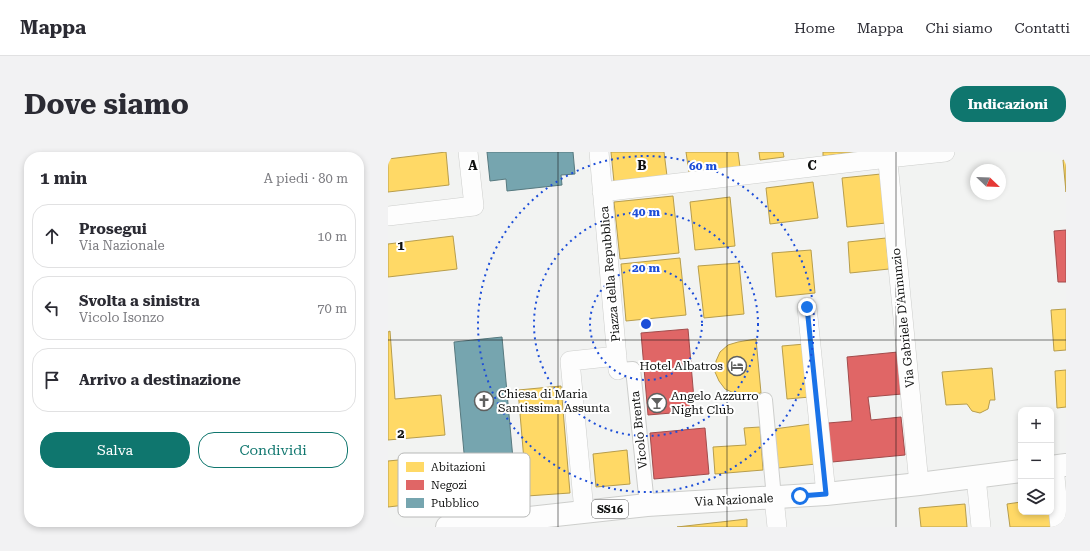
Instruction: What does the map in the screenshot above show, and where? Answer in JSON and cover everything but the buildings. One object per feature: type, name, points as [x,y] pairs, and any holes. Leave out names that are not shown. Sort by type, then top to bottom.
[{"type":"main road","name":"Via Nazionale","points":[[447,527],[647,505],[826,494],[1018,471]]},
{"type":"street","points":[[388,216],[474,206],[468,152]]},
{"type":"street","name":"Piazza della Repubblica","points":[[584,511],[570,361],[618,363],[599,152]]},
{"type":"street","points":[[602,192],[887,155],[945,152]]},
{"type":"street","name":"Via Gabriele D'Annunzio","points":[[887,155],[919,484]]},
{"type":"street","points":[[807,307],[826,494]]},
{"type":"street","name":"Vicolo Brenta","points":[[618,363],[633,369],[647,505]]},
{"type":"street","points":[[765,400],[777,527]]},
{"type":"street","points":[[1057,466],[1060,527]]},
{"type":"street","points":[[976,477],[981,527]]},
{"type":"place","name":"Hotel Albatros","points":[[737,366]]},
{"type":"place","name":"Chiesa di Maria Santissima Assunta","points":[[484,401]]},
{"type":"place","name":"Angelo Azzurro Night Club","points":[[657,403]]},
{"type":"route","points":[[800,496],[826,494],[807,307]]}]
